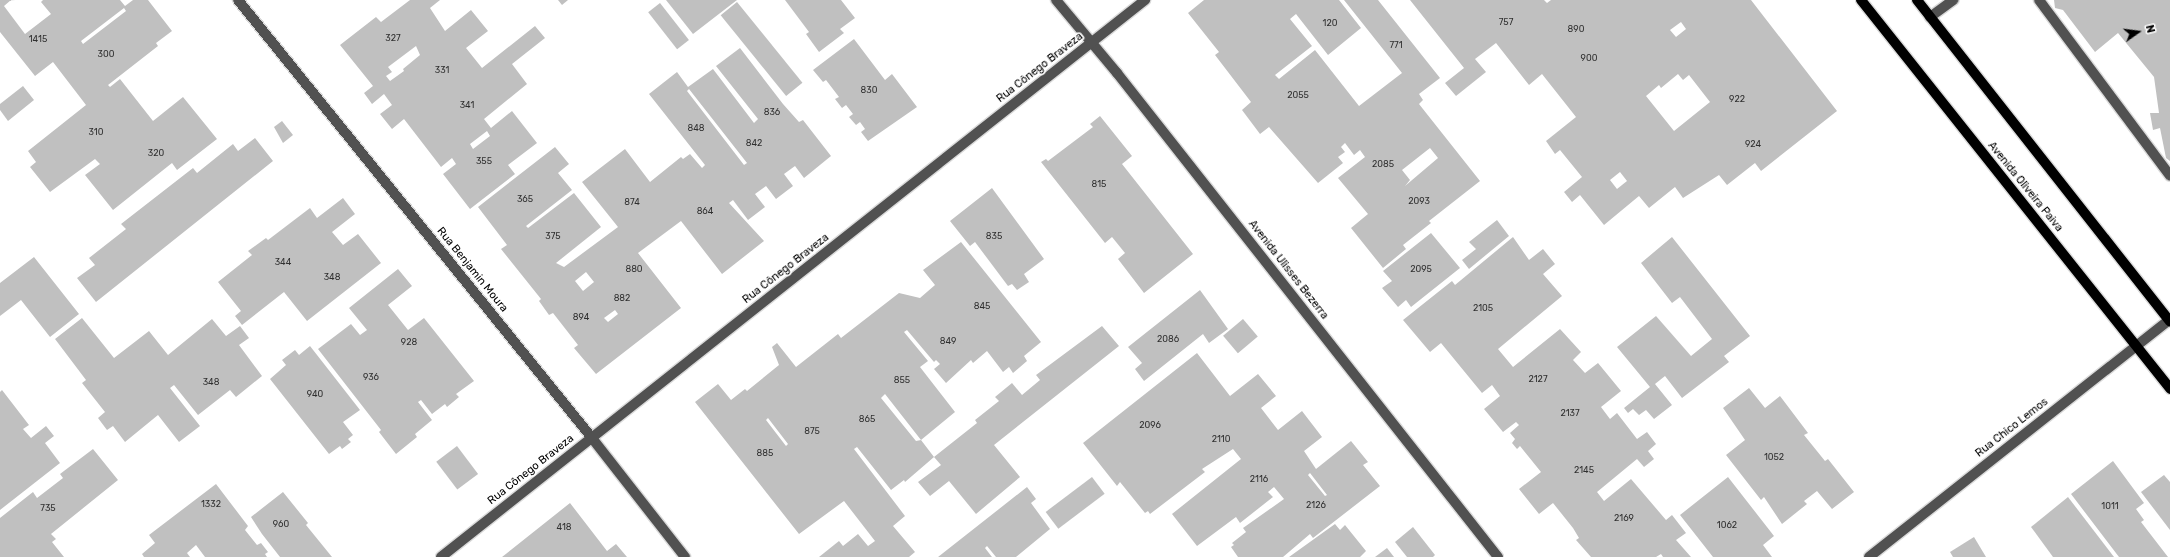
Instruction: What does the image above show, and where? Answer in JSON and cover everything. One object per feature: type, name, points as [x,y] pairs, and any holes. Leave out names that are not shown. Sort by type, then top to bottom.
[{"type":"main road","name":"Avenida Oliveira Paiva","points":[[1860,0],[2170,389]]},
{"type":"main road","points":[[1916,0],[2170,320]]},
{"type":"street","name":"Rua Benjamin Moura","points":[[238,0],[592,438],[685,557]]},
{"type":"street","name":"Avenida Ulisses Bezerra","points":[[1056,0],[1090,43],[1117,73],[1498,557]]},
{"type":"street","name":"Rua Cônego Braveza","points":[[441,557],[1145,0]]},
{"type":"street","points":[[1930,18],[1953,0]]},
{"type":"street","points":[[2039,0],[2170,176]]},
{"type":"street","name":"Rua Chico Lemos","points":[[1869,557],[2170,320]]},
{"type":"building","points":[[0,0],[11,0],[4,6],[25,34],[51,14],[41,2],[43,0],[120,0],[125,6],[133,0],[148,0],[172,31],[156,43],[158,46],[108,85],[110,87],[120,79],[153,121],[183,97],[217,139],[177,170],[172,163],[113,210],[85,175],[100,164],[95,159],[50,192],[30,167],[36,162],[28,151],[86,105],[53,62],[35,76],[0,32]],"holes":[[[124,8],[126,11],[83,44],[81,41]]]},
{"type":"building","points":[[410,0],[440,0],[430,8],[445,31],[471,10],[488,31],[466,48],[482,68],[535,26],[545,38],[512,64],[527,84],[484,119],[491,128],[512,111],[537,143],[508,165],[515,174],[470,209],[443,174],[456,164],[452,158],[441,167],[404,119],[392,129],[380,114],[392,105],[384,94],[372,104],[364,93],[373,86],[340,45],[376,17],[381,22]],"holes":[[[416,46],[420,55],[403,69],[404,71],[390,81],[386,76],[392,72],[388,67]],[[487,131],[490,136],[473,149],[470,144]]]},
{"type":"building","points":[[558,0],[568,0],[562,5]]},
{"type":"building","points":[[666,0],[737,0],[693,34]]},
{"type":"building","points":[[785,0],[841,0],[855,18],[840,29],[844,33],[819,52],[806,34],[809,32]]},
{"type":"building","points":[[1204,0],[1339,0],[1361,28],[1328,55],[1296,14],[1290,19],[1312,46],[1275,75],[1279,79],[1315,50],[1359,106],[1402,73],[1344,0],[1378,0],[1440,78],[1419,94],[1423,100],[1419,104],[1480,181],[1429,221],[1431,223],[1403,245],[1406,249],[1383,268],[1351,228],[1368,214],[1338,178],[1365,157],[1360,150],[1354,155],[1345,143],[1341,147],[1345,152],[1338,157],[1343,163],[1318,183],[1269,127],[1260,134],[1242,110],[1251,102],[1215,55],[1219,52],[1188,13]],"holes":[[[1430,148],[1438,158],[1405,186],[1410,180],[1402,170]]]},
{"type":"building","points":[[1410,0],[1544,0],[1547,3],[1551,0],[1751,0],[1837,111],[1761,171],[1755,163],[1727,185],[1719,175],[1683,198],[1675,187],[1649,208],[1639,196],[1604,225],[1580,195],[1572,202],[1564,192],[1582,177],[1560,150],[1555,154],[1546,141],[1576,117],[1542,74],[1529,85],[1496,43],[1475,59],[1486,72],[1456,96],[1445,83],[1464,68]],"holes":[[[1681,22],[1686,29],[1676,37],[1670,30]],[[1678,74],[1683,80],[1689,75],[1710,102],[1674,131],[1646,96],[1659,85],[1661,88]],[[1620,172],[1627,181],[1617,189],[1610,180]]]},
{"type":"building","points":[[2054,0],[2170,0],[2170,161],[2166,158],[2160,128],[2153,130],[2150,113],[2159,113],[2154,77],[2118,33],[2095,52],[2063,10],[2055,8]]},
{"type":"building","points":[[737,2],[802,83],[786,96],[721,15]]},
{"type":"building","points":[[660,3],[689,40],[677,49],[648,12]]},
{"type":"building","points":[[854,39],[885,80],[892,74],[917,107],[868,141],[861,132],[865,129],[860,122],[856,125],[849,117],[853,114],[846,105],[842,108],[835,99],[839,97],[826,80],[823,82],[813,70]]},
{"type":"building","points":[[740,48],[783,104],[799,122],[803,120],[831,156],[804,178],[795,166],[784,174],[793,186],[776,199],[766,186],[755,194],[765,207],[748,220],[733,200],[729,203],[764,241],[722,274],[681,221],[638,253],[681,308],[596,374],[574,348],[578,345],[553,313],[549,315],[539,301],[541,299],[501,249],[507,245],[478,207],[555,147],[569,164],[558,173],[572,190],[526,226],[528,228],[574,193],[601,227],[556,263],[564,267],[618,227],[582,182],[625,149],[650,182],[681,157],[683,159],[690,154],[702,168],[705,165],[649,94],[677,72],[688,87],[713,69],[754,123],[758,119],[716,66]],"holes":[[[689,89],[747,163],[744,165],[687,91]],[[586,272],[594,282],[583,291],[575,281]],[[615,310],[618,314],[608,322],[604,318]]]},
{"type":"building","points":[[23,86],[34,100],[8,121],[0,110],[0,104]]},
{"type":"building","points":[[1100,116],[1132,156],[1122,164],[1193,254],[1144,293],[1118,259],[1125,253],[1112,237],[1105,243],[1041,162],[1046,159],[1048,161],[1093,127],[1090,124]]},
{"type":"building","points":[[282,121],[293,135],[283,143],[274,127]]},
{"type":"building","points":[[255,138],[273,161],[96,302],[77,278],[95,265],[89,258],[126,229],[121,224],[193,168],[197,173],[233,144],[238,151]]},
{"type":"building","points":[[992,188],[1044,259],[1024,274],[1029,282],[1017,290],[1012,284],[1008,286],[975,242],[970,246],[950,221]]},
{"type":"building","points":[[343,198],[355,214],[332,232],[343,245],[358,234],[381,263],[307,321],[284,292],[242,325],[235,316],[241,311],[218,282],[252,255],[248,251],[266,238],[268,240],[310,208],[317,218]]},
{"type":"building","points":[[1497,220],[1509,236],[1469,269],[1462,260],[1476,249],[1469,242]]},
{"type":"building","points":[[1431,233],[1460,268],[1411,307],[1406,300],[1398,307],[1382,288],[1392,281],[1383,271]]},
{"type":"building","points":[[1513,237],[1529,260],[1543,249],[1555,264],[1543,274],[1562,296],[1498,349],[1513,367],[1560,329],[1581,352],[1573,360],[1585,373],[1598,363],[1621,391],[1601,407],[1610,419],[1617,413],[1637,439],[1647,432],[1656,444],[1648,451],[1654,459],[1644,467],[1637,459],[1597,492],[1604,501],[1631,479],[1666,520],[1672,515],[1686,533],[1676,540],[1691,557],[1663,557],[1661,554],[1656,557],[1591,557],[1576,540],[1579,538],[1573,528],[1553,503],[1539,514],[1519,489],[1541,472],[1520,446],[1517,449],[1512,443],[1515,439],[1510,433],[1519,425],[1516,422],[1503,432],[1484,409],[1500,396],[1492,385],[1482,393],[1441,343],[1430,352],[1403,320],[1452,281],[1455,285]]},
{"type":"building","points":[[1672,237],[1750,336],[1724,356],[1729,362],[1682,398],[1665,376],[1655,384],[1672,405],[1654,419],[1646,410],[1639,415],[1633,409],[1628,413],[1624,408],[1650,387],[1617,347],[1656,316],[1691,356],[1712,339],[1680,297],[1672,303],[1641,263]]},
{"type":"building","points":[[961,242],[1041,342],[1024,356],[1027,361],[1013,373],[1009,367],[1003,372],[987,351],[973,363],[971,360],[946,383],[934,369],[940,364],[936,360],[934,362],[907,330],[904,332],[928,361],[920,367],[955,412],[921,440],[934,457],[905,482],[904,480],[891,490],[857,447],[854,449],[905,516],[893,526],[915,552],[909,557],[819,557],[839,541],[843,546],[858,534],[868,546],[875,541],[844,501],[799,534],[695,402],[718,384],[731,400],[745,389],[747,391],[779,365],[772,347],[777,343],[796,367],[838,334],[841,338],[899,293],[920,298],[935,285],[923,270]],"holes":[[[885,394],[921,440],[916,441],[881,398]],[[768,418],[788,444],[786,446],[766,420]]]},
{"type":"building","points":[[34,257],[79,314],[50,337],[21,300],[0,316],[0,283]]},
{"type":"building","points":[[398,269],[412,286],[388,305],[408,330],[424,318],[474,381],[456,394],[459,397],[447,407],[445,404],[432,414],[421,400],[418,402],[432,420],[415,434],[417,437],[396,454],[379,432],[381,430],[318,349],[351,324],[360,335],[367,330],[349,308]]},
{"type":"building","points":[[1200,290],[1228,329],[1209,343],[1203,334],[1144,381],[1135,369],[1142,363],[1128,347]]},
{"type":"building","points":[[82,318],[114,358],[149,331],[168,355],[212,319],[226,336],[240,326],[249,338],[239,345],[262,376],[236,397],[230,390],[198,415],[174,385],[170,388],[200,426],[179,442],[158,415],[125,442],[113,426],[107,430],[98,418],[105,412],[82,383],[86,380],[55,339]]},
{"type":"building","points":[[1243,319],[1258,337],[1238,353],[1223,336]]},
{"type":"building","points":[[1102,326],[1119,346],[994,445],[1020,477],[976,514],[949,481],[930,496],[918,482],[941,465],[934,457],[977,423],[975,420],[999,401],[995,397],[1012,383],[1022,395],[1040,380],[1036,375]]},
{"type":"building","points":[[310,346],[360,410],[343,422],[353,435],[348,439],[351,442],[342,449],[340,446],[329,454],[270,379],[286,365],[282,360],[295,350],[299,355]]},
{"type":"building","points":[[1197,353],[1230,396],[1258,374],[1276,396],[1261,408],[1278,430],[1302,411],[1322,437],[1304,451],[1316,469],[1351,441],[1368,462],[1363,465],[1380,486],[1313,538],[1310,534],[1283,557],[1238,557],[1231,547],[1234,545],[1232,543],[1246,532],[1243,528],[1284,499],[1274,487],[1268,492],[1273,497],[1240,523],[1236,517],[1197,546],[1172,514],[1241,459],[1233,449],[1202,469],[1205,472],[1150,514],[1148,511],[1145,513],[1120,482],[1117,486],[1083,443]],"holes":[[[1310,473],[1327,495],[1325,496],[1308,475]]]},
{"type":"building","points":[[1749,388],[1765,408],[1780,396],[1808,433],[1804,435],[1825,461],[1828,459],[1854,492],[1832,509],[1817,491],[1804,501],[1807,504],[1782,524],[1764,497],[1761,500],[1726,455],[1745,440],[1723,408]]},
{"type":"building","points":[[2,390],[29,425],[23,429],[31,438],[46,426],[54,436],[45,443],[60,463],[0,510],[0,392]]},
{"type":"building","points":[[457,446],[478,474],[457,490],[436,462]]},
{"type":"building","points":[[93,449],[118,480],[51,534],[56,539],[52,542],[64,557],[0,557],[0,518],[33,492],[37,498],[63,478],[60,474]]},
{"type":"building","points":[[2113,461],[2144,503],[2136,509],[2144,520],[2141,522],[2168,557],[2119,557],[2071,494]]},
{"type":"building","points":[[2164,475],[2170,482],[2170,530],[2141,492]]},
{"type":"building","points":[[1092,477],[1105,494],[1058,529],[1046,512]]},
{"type":"building","points":[[1728,477],[1774,536],[1763,545],[1772,557],[1713,557],[1680,515]]},
{"type":"building","points":[[216,484],[248,526],[245,530],[257,545],[261,543],[268,552],[265,554],[267,557],[205,557],[196,545],[187,553],[190,557],[144,557],[142,554],[155,543],[149,535]]},
{"type":"building","points":[[1027,487],[1036,499],[1031,503],[1050,529],[1016,557],[996,557],[987,546],[985,548],[992,557],[938,557]]},
{"type":"building","points":[[283,492],[308,523],[306,525],[332,557],[280,557],[262,534],[251,517]]},
{"type":"building","points":[[2068,497],[2114,557],[2053,557],[2031,527]]},
{"type":"building","points":[[570,503],[607,551],[616,544],[627,557],[502,557]]},
{"type":"building","points":[[1335,524],[1340,530],[1345,525],[1366,551],[1360,557],[1289,557]]},
{"type":"building","points":[[1413,527],[1435,555],[1433,557],[1407,557],[1395,542]]},
{"type":"building","points":[[1974,537],[1986,557],[1953,557],[1950,552]]},
{"type":"building","points":[[1387,548],[1394,557],[1375,557]]}]
